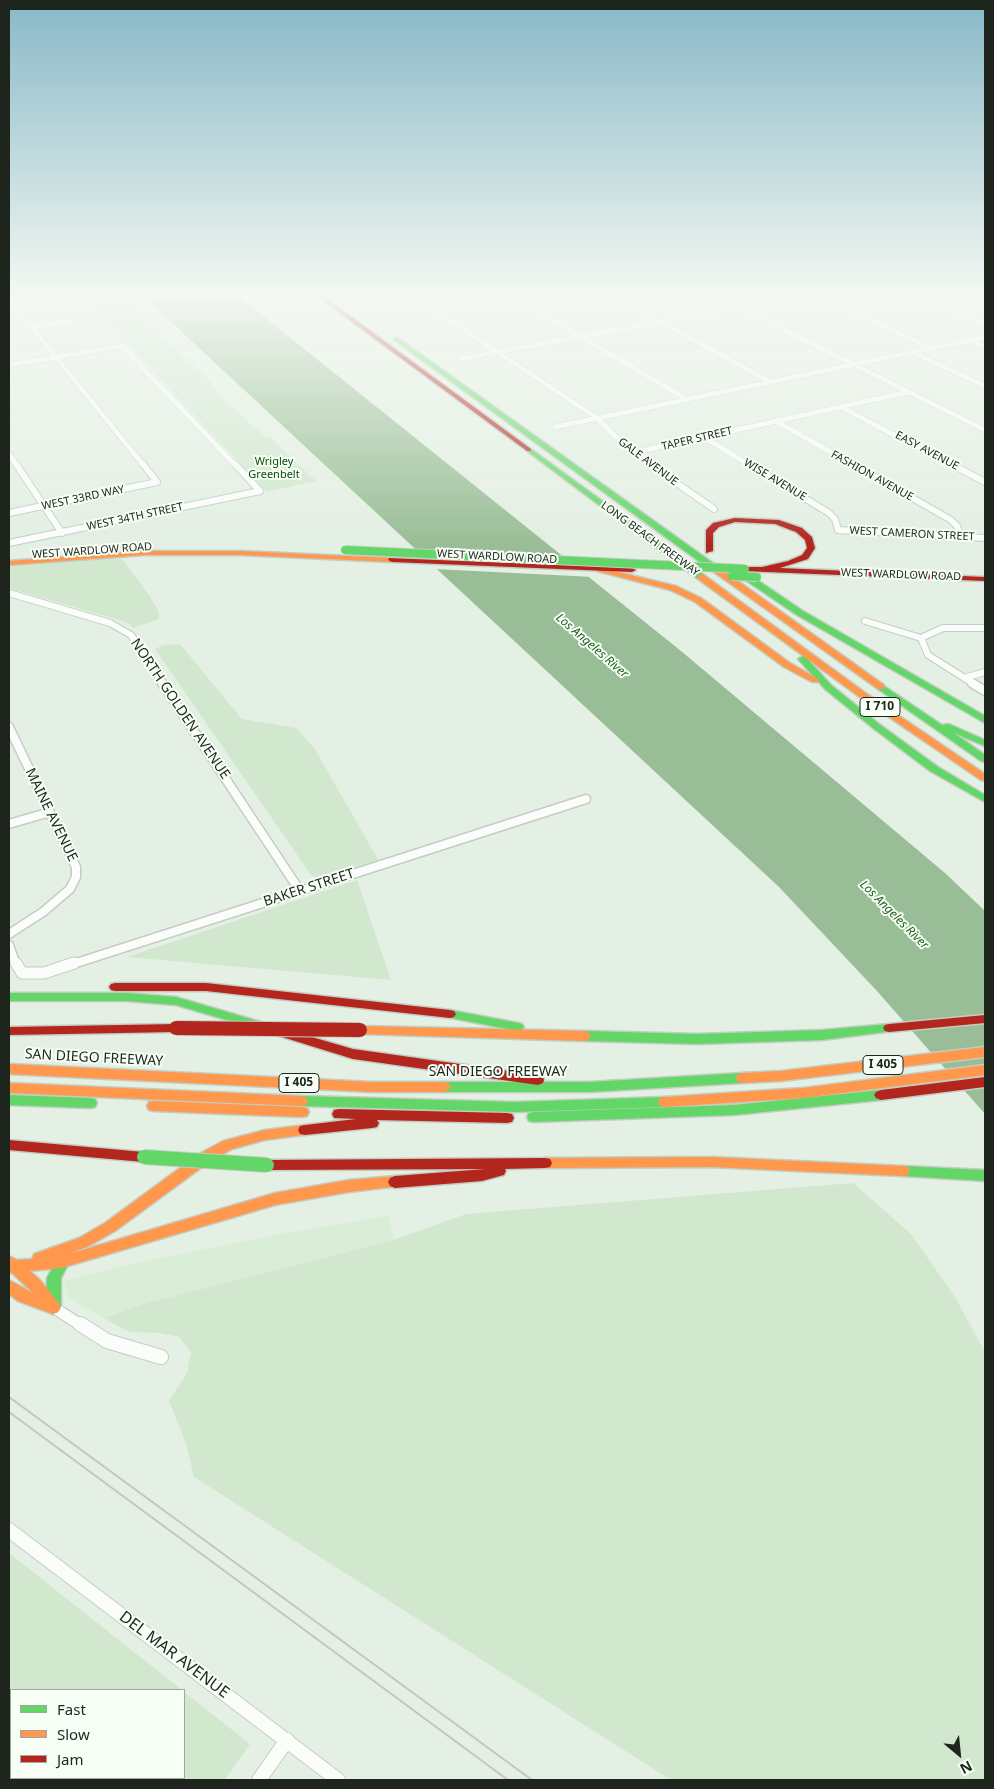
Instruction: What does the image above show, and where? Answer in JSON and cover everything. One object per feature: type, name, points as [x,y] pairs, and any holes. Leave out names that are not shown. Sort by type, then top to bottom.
[{"type":"main road","name":"LONG BEACH FREEWAY","points":[[432,378],[896,719],[985,778]]},
{"type":"main road","name":"LONG BEACH FREEWAY","points":[[451,378],[923,717],[985,759]]},
{"type":"main road","points":[[647,519],[684,535],[800,613],[985,720]]},
{"type":"main road","points":[[709,551],[708,532],[716,525],[735,520],[776,522],[799,530],[809,539],[811,548],[805,556],[759,573]]},
{"type":"main road","name":"WEST WARDLOW ROAD","points":[[9,557],[146,546],[243,546],[600,569],[985,579]]},
{"type":"main road","name":"WEST WARDLOW ROAD","points":[[9,563],[52,558],[144,553],[344,553],[745,569],[759,573],[985,586]]},
{"type":"main road","points":[[600,569],[673,588],[698,600],[787,665],[828,687]]},
{"type":"main road","points":[[778,632],[828,687],[907,750],[985,801]]},
{"type":"main road","points":[[923,717],[985,743]]},
{"type":"main road","points":[[9,993],[138,986],[206,987],[465,1016],[562,1036]]},
{"type":"main road","points":[[9,997],[127,997],[176,1001],[353,1054],[590,1087]]},
{"type":"main road","points":[[9,1030],[176,1028],[360,1030],[640,1039],[744,1038],[822,1035],[985,1019]]},
{"type":"main road","name":"SAN DIEGO FREEWAY","points":[[9,1069],[372,1087],[590,1087],[781,1076],[985,1052]]},
{"type":"main road","points":[[9,1081],[421,1098],[650,1097],[788,1087],[887,1077],[985,1063]]},
{"type":"main road","points":[[9,1088],[328,1102],[515,1107],[682,1101],[803,1093],[985,1070]]},
{"type":"main road","name":"I 405","points":[[9,1100],[425,1117],[524,1118],[669,1114],[811,1103],[985,1082]]},
{"type":"main road","points":[[11,1265],[71,1247],[110,1227],[189,1168],[228,1145],[265,1134],[425,1117]]},
{"type":"main road","points":[[9,1145],[144,1157],[267,1165],[711,1162],[985,1176]]},
{"type":"main road","points":[[11,1265],[61,1262],[275,1199],[349,1186],[482,1175],[530,1164]]},
{"type":"main road","points":[[53,1307],[54,1278],[61,1262],[71,1247]]},
{"type":"main road","points":[[11,1265],[35,1284],[53,1307]]},
{"type":"main road","points":[[9,1286],[23,1296],[53,1307]]},
{"type":"street","points":[[73,378],[158,482]]},
{"type":"street","name":"WEST 34TH STREET","points":[[9,543],[260,491],[153,378]]},
{"type":"street","name":"GALE AVENUE","points":[[538,378],[597,418],[632,453],[714,509]]},
{"type":"street","points":[[651,378],[686,399]]},
{"type":"street","points":[[765,378],[771,382]]},
{"type":"street","points":[[555,427],[787,378]]},
{"type":"street","points":[[881,378],[985,430]]},
{"type":"street","points":[[969,378],[985,386]]},
{"type":"street","name":"TAPER STREET","points":[[632,453],[908,392]]},
{"type":"street","name":"EASY AVENUE","points":[[841,407],[985,482]]},
{"type":"street","name":"FASHION AVENUE","points":[[776,421],[951,520],[957,526],[961,537]]},
{"type":"street","name":"WISE AVENUE","points":[[704,438],[829,513],[835,519],[838,530]]},
{"type":"street","points":[[9,454],[62,533]]},
{"type":"street","name":"WEST 33RD WAY","points":[[9,513],[158,482]]},
{"type":"street","name":"WEST CAMERON STREET","points":[[838,530],[985,538]]},
{"type":"street","name":"NORTH GOLDEN AVENUE","points":[[9,593],[110,623],[131,635],[300,891]]},
{"type":"street","points":[[865,621],[921,638],[943,628],[985,628]]},
{"type":"street","points":[[921,638],[928,655],[985,691]]},
{"type":"street","points":[[964,678],[985,672]]},
{"type":"street","name":"MAINE AVENUE","points":[[9,727],[12,743],[50,812],[76,867],[76,877],[70,889],[58,901],[9,934]]},
{"type":"street","name":"BAKER STREET","points":[[9,945],[17,967],[22,973],[31,975],[56,970],[586,799]]},
{"type":"street","points":[[9,824],[50,812]]},
{"type":"street","points":[[53,1307],[107,1340],[161,1357]]},
{"type":"street","name":"DEL MAR AVENUE","points":[[9,1530],[338,1780]]},
{"type":"street","points":[[259,1780],[286,1740]]},
{"type":"shaded area","points":[[388,1216],[394,1240],[147,1303],[104,1318],[70,1299],[64,1281],[135,1263],[275,1235]]},
{"type":"green space","name":"Wrigley Greenbelt","points":[[160,378],[207,378],[220,396],[265,437],[270,437],[316,481],[267,492]]},
{"type":"green space","points":[[97,559],[122,559],[149,595],[159,612],[159,619],[133,628],[129,623],[9,588],[9,567]]},
{"type":"green space","points":[[180,644],[242,719],[296,728],[314,748],[379,861],[316,878],[311,875],[155,649],[163,645]]},
{"type":"green space","points":[[357,880],[391,980],[127,957]]},
{"type":"green space","points":[[853,1183],[911,1234],[955,1297],[985,1352],[985,1780],[671,1780],[194,1477],[186,1443],[169,1401],[187,1373],[191,1352],[179,1337],[160,1333],[129,1332],[104,1318],[147,1303],[394,1240],[466,1214]]},
{"type":"green space","points":[[9,1553],[181,1689],[10,1689],[10,1779],[185,1779],[185,1693],[250,1744],[225,1780],[9,1780]]},
{"type":"water","name":"Los Angeles River","points":[[232,378],[341,378],[681,651],[945,873],[985,911],[985,1114],[877,991],[779,887]]},
{"type":"pier","points":[[413,549],[568,556],[594,577],[434,569]]},
{"type":"tram line","points":[[9,1397],[532,1780]]},
{"type":"tram line","points":[[9,1412],[508,1780]]},
{"type":"traffic: fast","points":[[451,378],[714,568]]},
{"type":"traffic: fast","points":[[529,450],[701,577]]},
{"type":"traffic: fast","points":[[345,550],[745,569]]},
{"type":"traffic: fast","points":[[735,569],[800,613],[985,720]]},
{"type":"traffic: fast","points":[[732,576],[757,577]]},
{"type":"traffic: fast","points":[[803,659],[828,687],[876,726],[934,769],[985,799]]},
{"type":"traffic: fast","points":[[881,687],[985,759]]},
{"type":"traffic: fast","points":[[946,726],[985,743]]},
{"type":"traffic: fast","points":[[9,997],[127,997],[176,1001],[257,1025]]},
{"type":"traffic: fast","points":[[450,1014],[518,1027]]},
{"type":"traffic: fast","points":[[585,1036],[697,1039],[822,1035],[889,1028]]},
{"type":"traffic: fast","points":[[444,1087],[590,1087],[742,1078]]},
{"type":"traffic: fast","points":[[534,1117],[734,1110],[881,1095]]},
{"type":"traffic: fast","points":[[9,1100],[90,1103]]},
{"type":"traffic: fast","points":[[301,1101],[515,1107],[665,1102]]},
{"type":"traffic: fast","points":[[144,1157],[267,1165]]},
{"type":"traffic: fast","points":[[903,1171],[985,1176]]},
{"type":"traffic: fast","points":[[53,1307],[54,1278],[66,1255]]},
{"type":"traffic: slow","points":[[9,563],[144,553],[240,553],[392,560]]},
{"type":"traffic: slow","points":[[714,568],[881,687]]},
{"type":"traffic: slow","points":[[600,569],[673,588],[698,600],[787,665],[815,680]]},
{"type":"traffic: slow","points":[[701,577],[864,696],[985,778]]},
{"type":"traffic: slow","points":[[360,1030],[585,1036]]},
{"type":"traffic: slow","points":[[742,1078],[781,1076],[985,1052]]},
{"type":"traffic: slow","points":[[9,1069],[372,1087],[444,1087]]},
{"type":"traffic: slow","points":[[665,1102],[803,1093],[985,1070]]},
{"type":"traffic: slow","points":[[9,1088],[301,1101]]},
{"type":"traffic: slow","points":[[154,1106],[302,1112]]},
{"type":"traffic: slow","points":[[39,1258],[84,1242],[110,1227],[204,1158],[228,1145],[265,1135],[305,1130]]},
{"type":"traffic: slow","points":[[545,1163],[711,1162],[903,1171]]},
{"type":"traffic: slow","points":[[9,1267],[61,1262],[275,1199],[349,1186],[395,1182]]},
{"type":"traffic: slow","points":[[9,1262],[35,1284],[53,1307]]},
{"type":"traffic: slow","points":[[9,1286],[23,1296],[53,1307]]},
{"type":"traffic: jam","points":[[432,378],[529,450]]},
{"type":"traffic: jam","points":[[709,551],[709,532],[716,525],[735,520],[776,522],[799,530],[809,539],[811,548],[805,557],[791,563],[761,570]]},
{"type":"traffic: jam","points":[[392,560],[632,570]]},
{"type":"traffic: jam","points":[[745,569],[985,579]]},
{"type":"traffic: jam","points":[[115,987],[206,987],[450,1014]]},
{"type":"traffic: jam","points":[[889,1028],[985,1019]]},
{"type":"traffic: jam","points":[[257,1025],[353,1054],[538,1080]]},
{"type":"traffic: jam","points":[[9,1031],[176,1028]]},
{"type":"traffic: jam","points":[[176,1028],[360,1030]]},
{"type":"traffic: jam","points":[[881,1095],[985,1082]]},
{"type":"traffic: jam","points":[[339,1114],[507,1118]]},
{"type":"traffic: jam","points":[[305,1130],[372,1123]]},
{"type":"traffic: jam","points":[[9,1145],[144,1157]]},
{"type":"traffic: jam","points":[[267,1165],[545,1163]]},
{"type":"traffic: jam","points":[[395,1182],[482,1175],[499,1171]]}]
